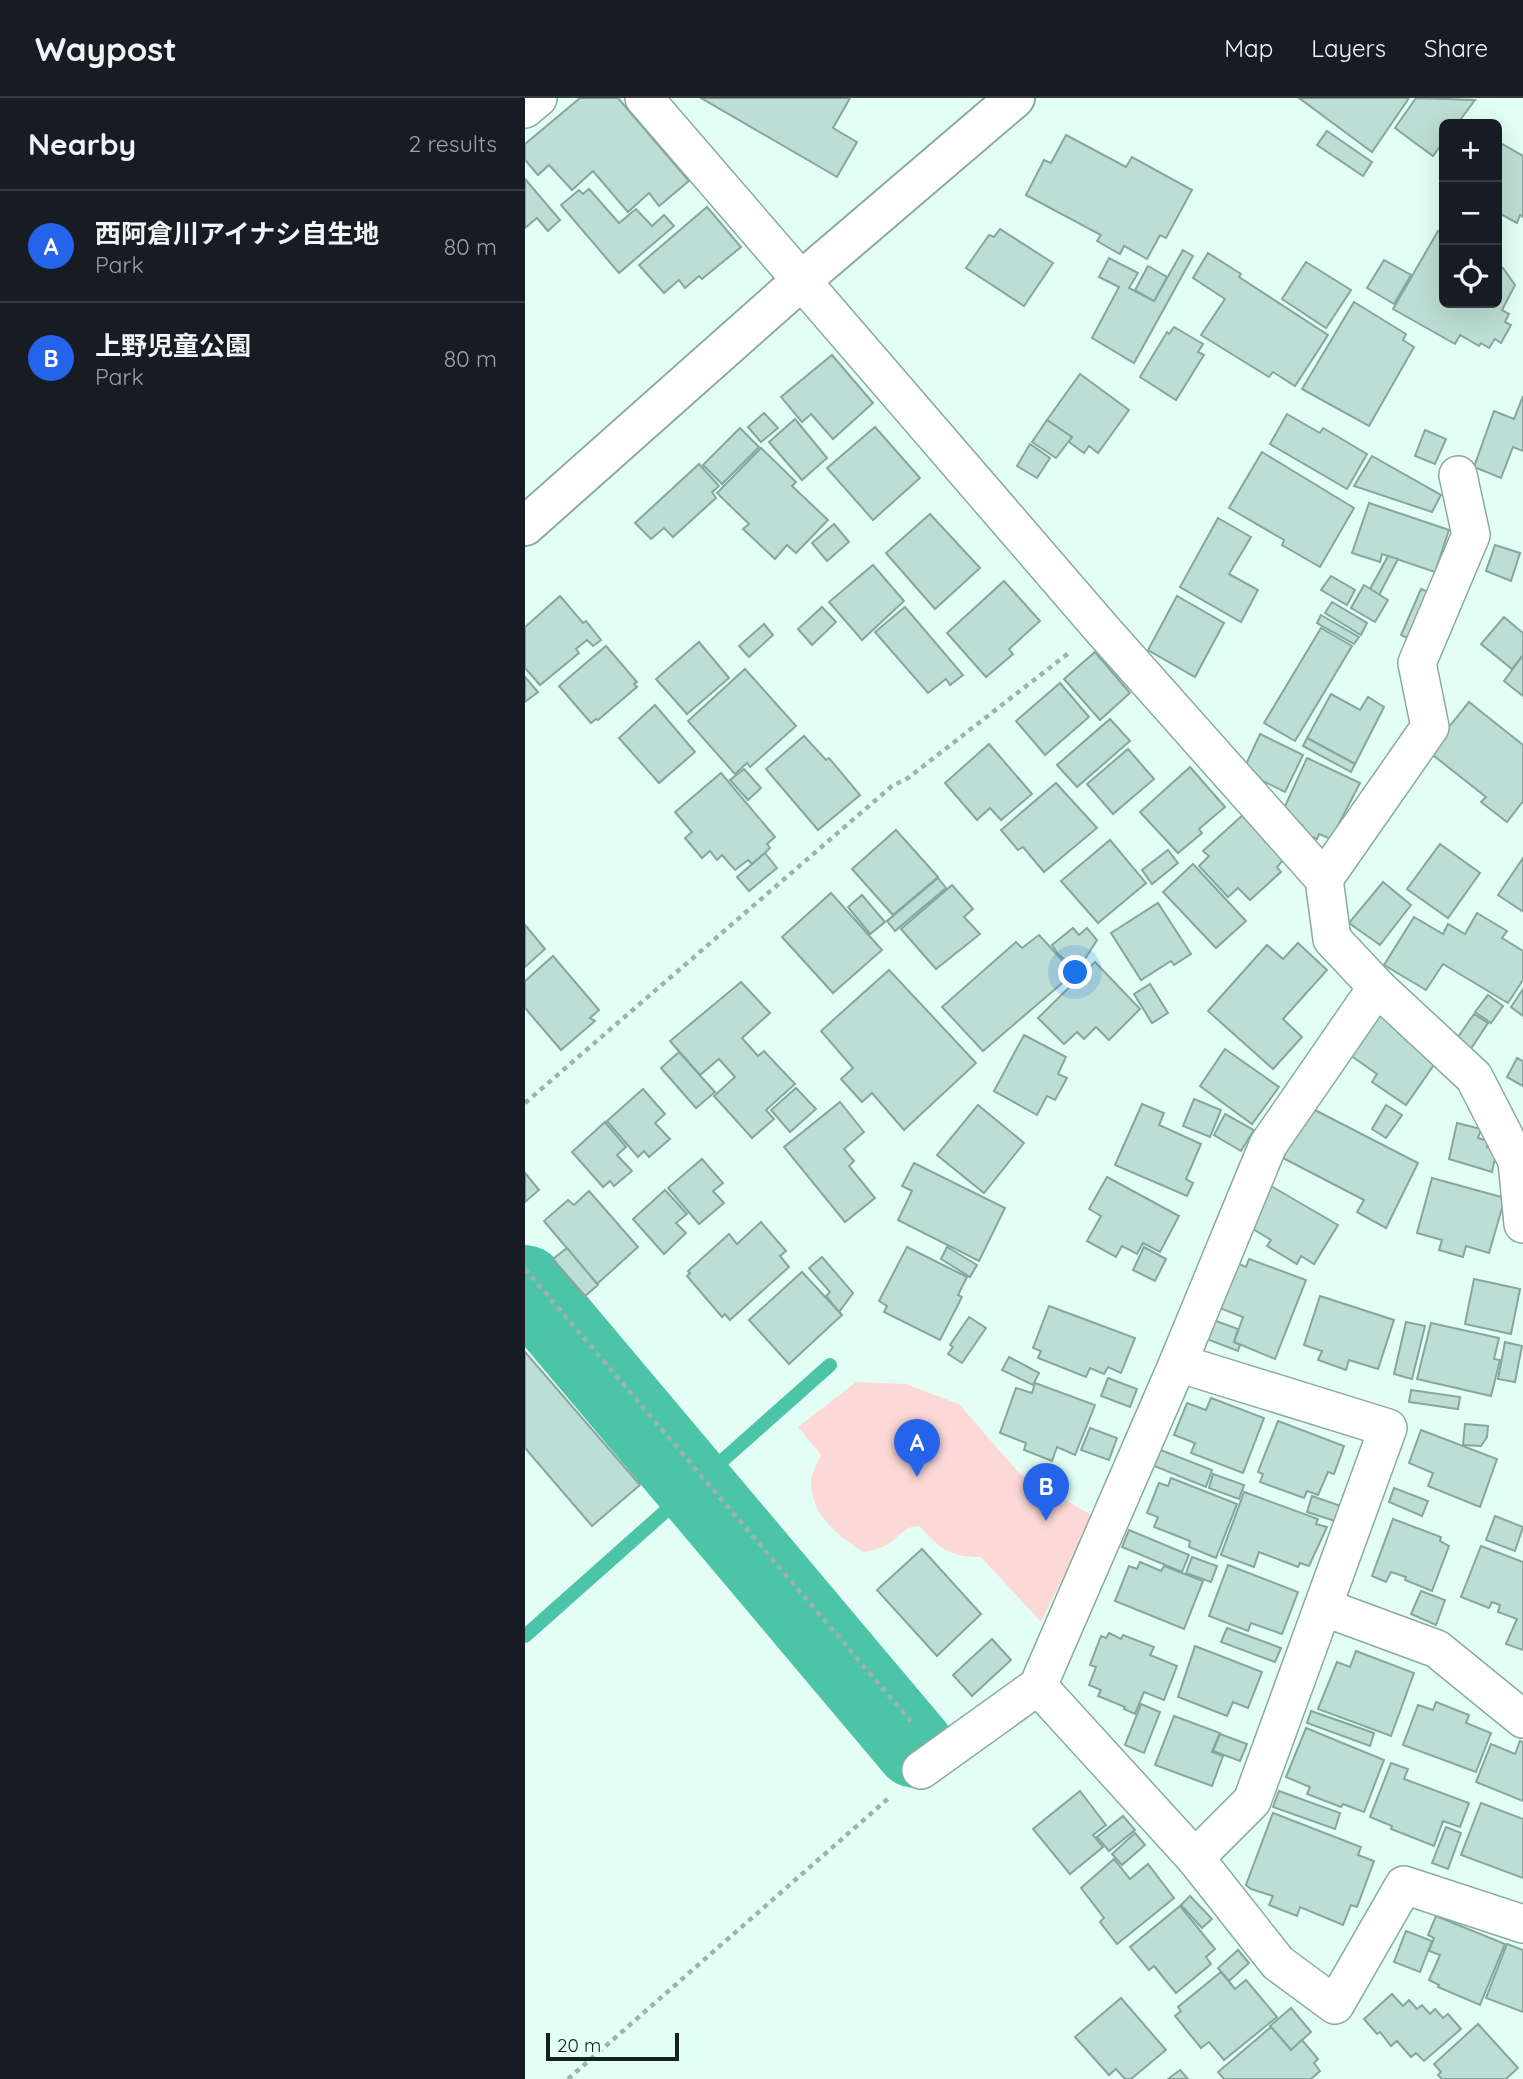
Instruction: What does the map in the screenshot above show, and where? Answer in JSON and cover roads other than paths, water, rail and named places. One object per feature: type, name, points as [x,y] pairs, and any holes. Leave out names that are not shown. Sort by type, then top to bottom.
[{"type":"street","points":[[525,109],[538,98]]},
{"type":"street","points":[[644,98],[1101,628],[1324,879],[1332,939],[1377,987],[1474,1077],[1517,1161],[1523,1224]]},
{"type":"street","points":[[525,526],[1009,100]]},
{"type":"street","points":[[1324,879],[1430,727],[1417,663],[1471,535],[1458,475]]},
{"type":"street","points":[[921,1770],[1038,1686],[1178,1363],[1268,1145],[1377,987]]},
{"type":"street","points":[[1178,1363],[1388,1428],[1252,1801],[1195,1858]]},
{"type":"street","points":[[1323,1607],[1437,1649],[1523,1719]]},
{"type":"street","points":[[1038,1686],[1195,1858],[1278,1964],[1335,2006],[1405,1885],[1523,1924]]},
{"type":"waterway","points":[[525,1285],[915,1748]]},
{"type":"waterway","points":[[525,1636],[830,1365]]},
{"type":"place","name":"西阿倉川アイナシ自生地","points":[[917,1477]]},
{"type":"place","name":"上野児童公園","points":[[1046,1521]]}]
